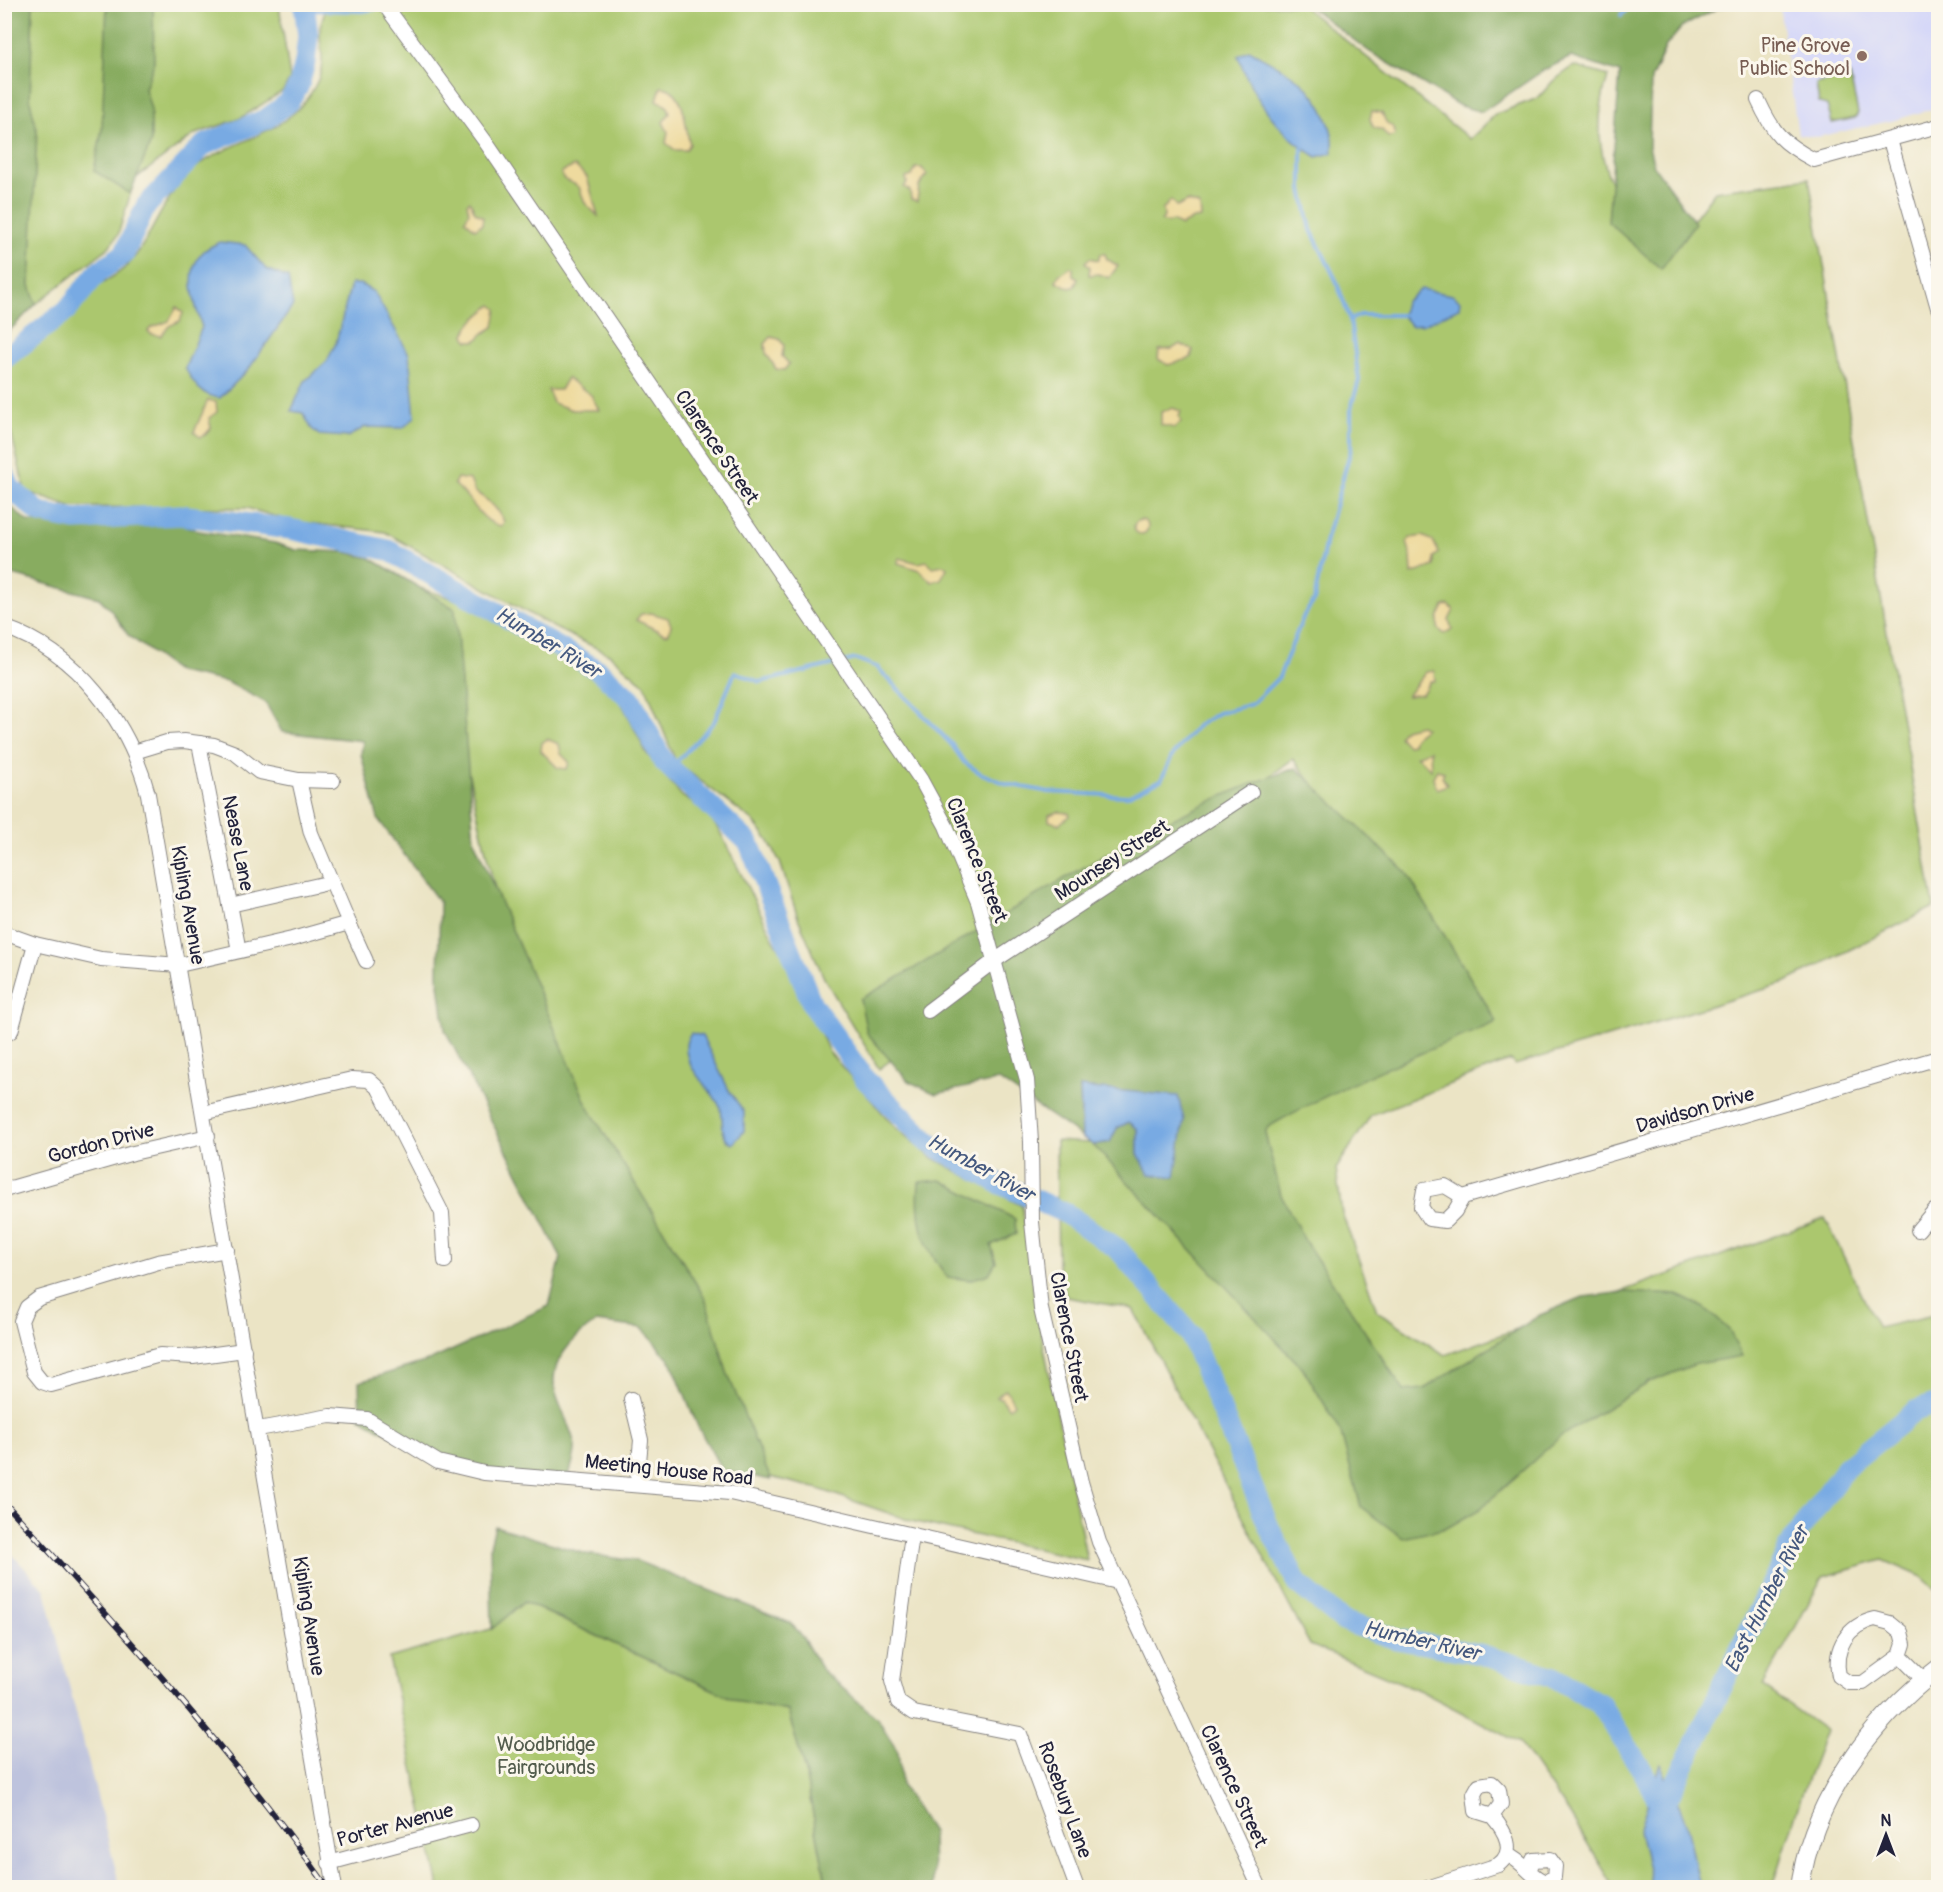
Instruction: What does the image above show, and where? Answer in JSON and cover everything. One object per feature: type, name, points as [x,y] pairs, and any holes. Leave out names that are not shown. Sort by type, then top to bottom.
[{"type":"main road","points":[[1800,1887],[1809,1846],[1849,1764],[1886,1717],[1931,1675]]},
{"type":"street","name":"Clarence Street","points":[[384,4],[484,141],[921,780],[946,826],[978,902],[1027,1080],[1032,1222],[1041,1309],[1076,1463],[1099,1542],[1260,1887]]},
{"type":"street","points":[[1758,100],[1771,128],[1786,146],[1814,160],[1938,126]]},
{"type":"street","points":[[1890,140],[1938,308]]},
{"type":"street","name":"Kipling Avenue","points":[[4,627],[27,634],[73,669],[95,691],[121,726],[134,752],[148,794],[258,1429],[329,1863],[335,1887]]},
{"type":"street","points":[[134,752],[167,742],[199,743],[235,753],[259,772],[299,780],[333,781]]},
{"type":"street","name":"Nease Lane","points":[[199,743],[239,951]]},
{"type":"street","points":[[299,780],[311,833],[366,961]]},
{"type":"street","name":"Mounsey Street","points":[[928,1011],[994,962],[1251,792]]},
{"type":"street","points":[[230,905],[332,882]]},
{"type":"street","points":[[4,933],[35,944],[101,959],[179,965],[349,923]]},
{"type":"street","points":[[4,1036],[11,1031],[35,944]]},
{"type":"street","name":"Davidson Drive","points":[[1462,1197],[1938,1059]]},
{"type":"street","points":[[203,1113],[352,1079],[369,1080],[379,1089],[442,1213],[445,1261]]},
{"type":"street","name":"Gordon Drive","points":[[4,1190],[133,1153],[208,1136]]},
{"type":"street","points":[[1918,1230],[1938,1209]]},
{"type":"street","points":[[227,1250],[158,1262],[39,1298],[27,1307],[21,1321],[34,1372],[42,1382],[51,1385],[160,1354],[193,1357],[244,1350]]},
{"type":"street","points":[[631,1399],[641,1440],[637,1483]]},
{"type":"street","name":"Meeting House Road","points":[[258,1429],[330,1416],[367,1419],[438,1462],[484,1473],[637,1483],[730,1493],[1118,1582]]},
{"type":"street","name":"Rosebury Lane","points":[[912,1535],[892,1681],[898,1702],[914,1713],[1020,1734],[1073,1886]]},
{"type":"street","points":[[1875,1619],[1890,1623],[1901,1632],[1904,1644],[1900,1656],[1863,1683],[1849,1683],[1839,1676],[1836,1662],[1847,1632],[1861,1622],[1875,1619]]},
{"type":"street","points":[[1900,1656],[1931,1675]]},
{"type":"street","points":[[1427,1887],[1498,1865],[1508,1855],[1509,1846],[1502,1827],[1492,1816]]},
{"type":"street","name":"Porter Avenue","points":[[329,1863],[471,1825]]},
{"type":"street","points":[[1508,1855],[1530,1869]]},
{"type":"shaded area","name":"Pine Grove Public School","points":[[1779,5],[1938,5],[1938,107],[1895,120],[1817,137],[1798,134]]},
{"type":"shaded area","points":[[5,1547],[45,1590],[120,1887],[5,1887]]},
{"type":"green space","points":[[5,4],[33,5],[30,101],[37,131],[30,285],[36,304],[5,335]]},
{"type":"green space","points":[[5,5],[279,5],[290,79],[283,91],[239,119],[195,134],[135,179],[118,235],[108,248],[36,304],[5,335]]},
{"type":"green space","points":[[107,5],[153,5],[154,63],[145,89],[151,109],[151,142],[130,194],[94,171],[102,129]]},
{"type":"green space","points":[[323,5],[1301,5],[1470,139],[1496,114],[1538,98],[1553,81],[1574,66],[1608,76],[1601,105],[1602,154],[1618,198],[1658,266],[1715,191],[1809,178],[1934,907],[1782,984],[1515,1065],[1511,1060],[1371,1115],[1336,1169],[1342,1213],[1377,1311],[1445,1355],[1825,1218],[1878,1328],[1938,1314],[1938,1593],[1920,1576],[1883,1560],[1823,1577],[1763,1686],[1826,1731],[1803,1791],[1773,1887],[1614,1887],[1569,1813],[1520,1743],[1421,1691],[1310,1645],[1133,1309],[1066,1297],[1058,1266],[1056,1141],[1175,1148],[1360,844],[1293,759],[879,1069],[824,978],[798,918],[780,862],[768,840],[753,821],[676,762],[645,685],[609,654],[555,628],[385,532],[291,521],[247,508],[70,507],[25,491],[5,407],[5,359],[65,307],[129,264],[142,247],[177,187],[195,168],[211,157],[280,124],[308,98],[321,72],[320,27],[326,9]]},
{"type":"green space","points":[[1307,5],[1732,5],[1716,9],[1682,27],[1666,46],[1651,79],[1649,147],[1654,166],[1695,223],[1661,269],[1608,222],[1620,73],[1571,57],[1544,70],[1482,112],[1460,106],[1370,52]]},
{"type":"green space","points":[[1850,75],[1858,113],[1855,118],[1832,123],[1827,105],[1819,103],[1816,84]]},
{"type":"green space","points":[[4,501],[28,522],[182,524],[199,531],[275,543],[296,550],[345,552],[370,558],[455,609],[474,840],[587,1105],[705,1298],[727,1372],[771,1480],[722,1470],[698,1427],[672,1363],[642,1328],[596,1322],[571,1343],[558,1362],[554,1383],[556,1394],[575,1446],[567,1483],[448,1467],[360,1418],[359,1382],[431,1360],[549,1306],[561,1257],[445,1030],[438,976],[440,903],[378,819],[361,754],[363,741],[282,732],[265,702],[227,682],[178,672],[128,635],[111,610],[99,598],[5,573]]},
{"type":"green space","points":[[332,552],[370,558],[420,588],[466,603],[612,684],[647,754],[682,796],[705,811],[719,830],[774,940],[793,969],[829,1052],[895,1127],[931,1157],[1022,1206],[1036,1308],[1087,1560],[911,1521],[816,1488],[766,1476],[519,982],[487,857],[453,702]]},
{"type":"green space","points":[[1296,768],[1406,872],[1497,1022],[1352,1084],[1268,1127],[1265,1133],[1281,1195],[1305,1241],[1404,1391],[1424,1389],[1540,1315],[1583,1297],[1626,1292],[1678,1295],[1705,1308],[1729,1330],[1742,1356],[1696,1364],[1650,1382],[1561,1436],[1480,1509],[1447,1528],[1403,1538],[1361,1507],[1340,1430],[1304,1370],[1093,1145],[1110,1142],[1117,1128],[1129,1122],[1138,1129],[1138,1154],[1184,1120],[1080,1087],[1082,1137],[999,1080],[936,1094],[908,1081],[867,1033],[860,999],[1127,843],[1238,789]]},
{"type":"green space","points":[[941,1180],[1015,1219],[1016,1234],[991,1245],[996,1262],[989,1274],[969,1280],[947,1277],[926,1243],[920,1222],[919,1182]]},
{"type":"green space","points":[[495,1526],[586,1554],[637,1561],[790,1623],[800,1633],[822,1670],[878,1719],[898,1752],[902,1786],[932,1832],[933,1887],[827,1887],[805,1772],[788,1711],[740,1702],[524,1602],[492,1629],[490,1546]]},
{"type":"green space","name":"Woodbridge Fairgrounds","points":[[524,1602],[740,1702],[788,1711],[805,1772],[827,1887],[439,1887],[389,1658],[491,1629]]},
{"type":"sand","points":[[928,5],[946,5],[948,10],[943,14],[932,15]]},
{"type":"sand","points":[[661,87],[676,94],[680,101],[690,144],[686,150],[675,150],[666,143],[668,132],[663,122],[670,113],[668,107],[657,100]]},
{"type":"sand","points":[[1372,111],[1382,113],[1386,122],[1394,128],[1395,136],[1388,137],[1382,130],[1373,127],[1370,119]]},
{"type":"sand","points":[[575,166],[587,177],[598,216],[585,203],[579,187],[565,180],[561,175],[561,172]]},
{"type":"sand","points":[[916,168],[922,168],[927,175],[919,186],[917,201],[911,199],[910,191],[904,187],[907,183],[906,178],[912,176]]},
{"type":"sand","points":[[1171,200],[1177,207],[1188,201],[1200,206],[1201,218],[1193,219],[1181,226],[1172,221],[1168,223],[1161,221],[1164,217],[1163,209]]},
{"type":"sand","points":[[470,201],[475,212],[483,217],[482,224],[475,229],[465,220],[469,212],[467,203]]},
{"type":"sand","points":[[1100,254],[1105,254],[1107,259],[1118,266],[1109,278],[1099,274],[1089,275],[1090,267],[1085,262],[1090,258],[1098,260]]},
{"type":"sand","points":[[1070,267],[1073,268],[1073,276],[1078,279],[1074,287],[1069,288],[1056,281],[1059,275]]},
{"type":"sand","points":[[492,305],[497,309],[494,327],[476,341],[468,341],[465,335],[469,326]]},
{"type":"sand","points":[[177,307],[183,313],[180,321],[169,326],[161,336],[148,331],[169,321]]},
{"type":"sand","points":[[771,337],[779,339],[784,345],[782,356],[789,364],[784,370],[776,369],[766,353],[765,344]]},
{"type":"sand","points":[[1180,344],[1193,350],[1191,358],[1168,365],[1158,359],[1159,350],[1172,349]]},
{"type":"sand","points":[[567,378],[591,395],[599,410],[572,410],[553,403],[548,390],[560,390]]},
{"type":"sand","points":[[208,400],[216,402],[217,412],[209,418],[211,428],[200,437],[194,432]]},
{"type":"sand","points":[[1172,408],[1181,411],[1179,417],[1181,422],[1175,428],[1161,425],[1161,412]]},
{"type":"sand","points":[[457,478],[470,480],[475,492],[488,501],[500,514],[504,522],[502,526],[482,515],[454,484]]},
{"type":"sand","points":[[1141,520],[1146,522],[1148,527],[1146,532],[1141,534],[1136,532],[1134,527],[1136,522]]},
{"type":"sand","points":[[1423,536],[1433,541],[1439,553],[1434,557],[1434,566],[1412,574],[1407,542],[1410,538]]},
{"type":"sand","points":[[899,558],[918,563],[927,561],[933,567],[943,565],[947,568],[941,579],[932,582],[919,570],[898,563]]},
{"type":"sand","points":[[1449,605],[1454,610],[1449,620],[1452,629],[1444,634],[1438,628],[1438,618],[1444,606]]},
{"type":"sand","points":[[651,613],[668,618],[671,625],[669,633],[665,634],[636,620],[641,614]]},
{"type":"sand","points":[[1434,671],[1435,681],[1430,681],[1422,694],[1407,696],[1426,672]]},
{"type":"sand","points":[[1420,725],[1425,728],[1414,737],[1412,744],[1407,745],[1399,736],[1404,729]]},
{"type":"sand","points":[[547,739],[559,744],[561,754],[569,762],[567,769],[558,768],[541,751],[542,743]]},
{"type":"sand","points":[[1430,750],[1431,769],[1416,756]]},
{"type":"sand","points":[[1437,770],[1444,772],[1442,777],[1447,785],[1437,789],[1433,777]]},
{"type":"sand","points":[[1058,812],[1069,813],[1070,816],[1059,824],[1049,821],[1049,815]]},
{"type":"sand","points":[[1006,1389],[1014,1404],[1009,1408],[1001,1398],[996,1397]]},
{"type":"water","points":[[1249,50],[1286,71],[1306,86],[1322,107],[1328,121],[1333,140],[1332,153],[1317,157],[1290,137],[1268,113],[1251,86],[1238,56]]},
{"type":"water","points":[[220,242],[245,245],[266,269],[288,278],[293,306],[248,370],[220,398],[203,392],[185,368],[202,327],[192,289],[193,269],[203,252]]},
{"type":"water","points":[[351,284],[360,284],[374,292],[409,354],[415,417],[403,428],[365,427],[348,437],[319,435],[311,428],[303,413],[291,411],[305,381],[327,361],[336,343]]},
{"type":"water","points":[[1421,289],[1452,295],[1460,301],[1459,308],[1425,324],[1411,326],[1402,315],[1405,302]]},
{"type":"water","points":[[691,1033],[702,1036],[730,1092],[744,1112],[744,1131],[733,1144],[725,1138],[720,1107],[689,1062],[686,1046]]},
{"type":"water","points":[[1080,1087],[1178,1096],[1184,1120],[1175,1177],[1149,1174],[1138,1154],[1138,1129],[1129,1122],[1117,1128],[1110,1142],[1093,1145],[1082,1137]]},
{"type":"water","points":[[1660,1763],[1686,1822],[1700,1887],[1652,1887],[1639,1831]]},
{"type":"waterway","name":"Humber River","points":[[4,359],[67,310],[98,272],[124,254],[146,206],[204,145],[266,119],[288,103],[299,85],[305,62],[308,36],[304,4]]},
{"type":"waterway","points":[[1621,15],[1632,4]]},
{"type":"waterway","points":[[306,10],[363,11],[375,9]]},
{"type":"waterway","points":[[671,768],[714,722],[735,672],[760,682],[856,659],[877,667],[952,745],[964,762],[980,773],[1007,784],[1049,792],[1127,796],[1161,780],[1172,756],[1197,726],[1218,713],[1252,704],[1279,677],[1304,615],[1314,601],[1326,539],[1351,449],[1351,408],[1359,380],[1350,320],[1336,280],[1311,230],[1302,189],[1302,148]]},
{"type":"waterway","points":[[1350,320],[1360,315],[1402,315]]},
{"type":"waterway","name":"Humber River","points":[[4,473],[10,488],[40,513],[75,520],[180,515],[290,529],[388,550],[598,670],[631,699],[663,761],[749,843],[812,1004],[865,1079],[928,1142],[1000,1184],[1065,1213],[1118,1249],[1190,1334],[1269,1527],[1298,1584],[1343,1621],[1396,1639],[1480,1654],[1554,1677],[1600,1704],[1642,1770],[1665,1812]]},
{"type":"waterway","name":"East Humber River","points":[[1664,1807],[1794,1538],[1847,1466],[1915,1411],[1938,1403]]},
{"type":"railway","points":[[4,1502],[131,1642],[213,1738],[328,1888]]},
{"type":"place","name":"Pine Grove Public School","points":[[1862,56]]}]
